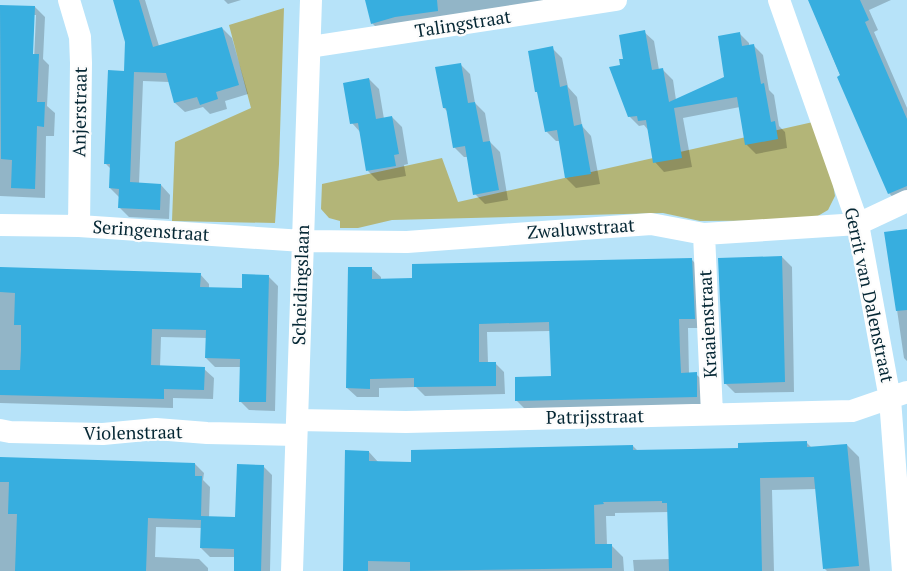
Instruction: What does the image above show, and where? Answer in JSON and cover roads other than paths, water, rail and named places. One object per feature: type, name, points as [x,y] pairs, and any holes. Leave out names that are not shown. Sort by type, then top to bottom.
[{"type":"street","name":"Anjerstraat","points":[[69,0],[80,38],[79,226]]},
{"type":"street","name":"Scheidingslaan","points":[[292,571],[311,0]]},
{"type":"street","name":"Talingstraat","points":[[310,47],[616,0]]},
{"type":"street","name":"Gerrit van Dalenstraat","points":[[779,0],[858,224],[898,395],[903,571]]},
{"type":"street","points":[[858,224],[907,202]]},
{"type":"street","name":"Zwaluwstraat","points":[[303,240],[407,242],[651,224],[704,234],[858,224]]},
{"type":"street","name":"Seringenstraat","points":[[0,225],[79,226],[303,240]]},
{"type":"street","name":"Kraaienstraat","points":[[704,234],[712,414]]},
{"type":"street","name":"Patrijsstraat","points":[[297,427],[406,422],[852,411],[898,395]]},
{"type":"street","name":"Violenstraat","points":[[0,430],[10,432],[103,434],[156,429],[207,433],[297,427]]}]
